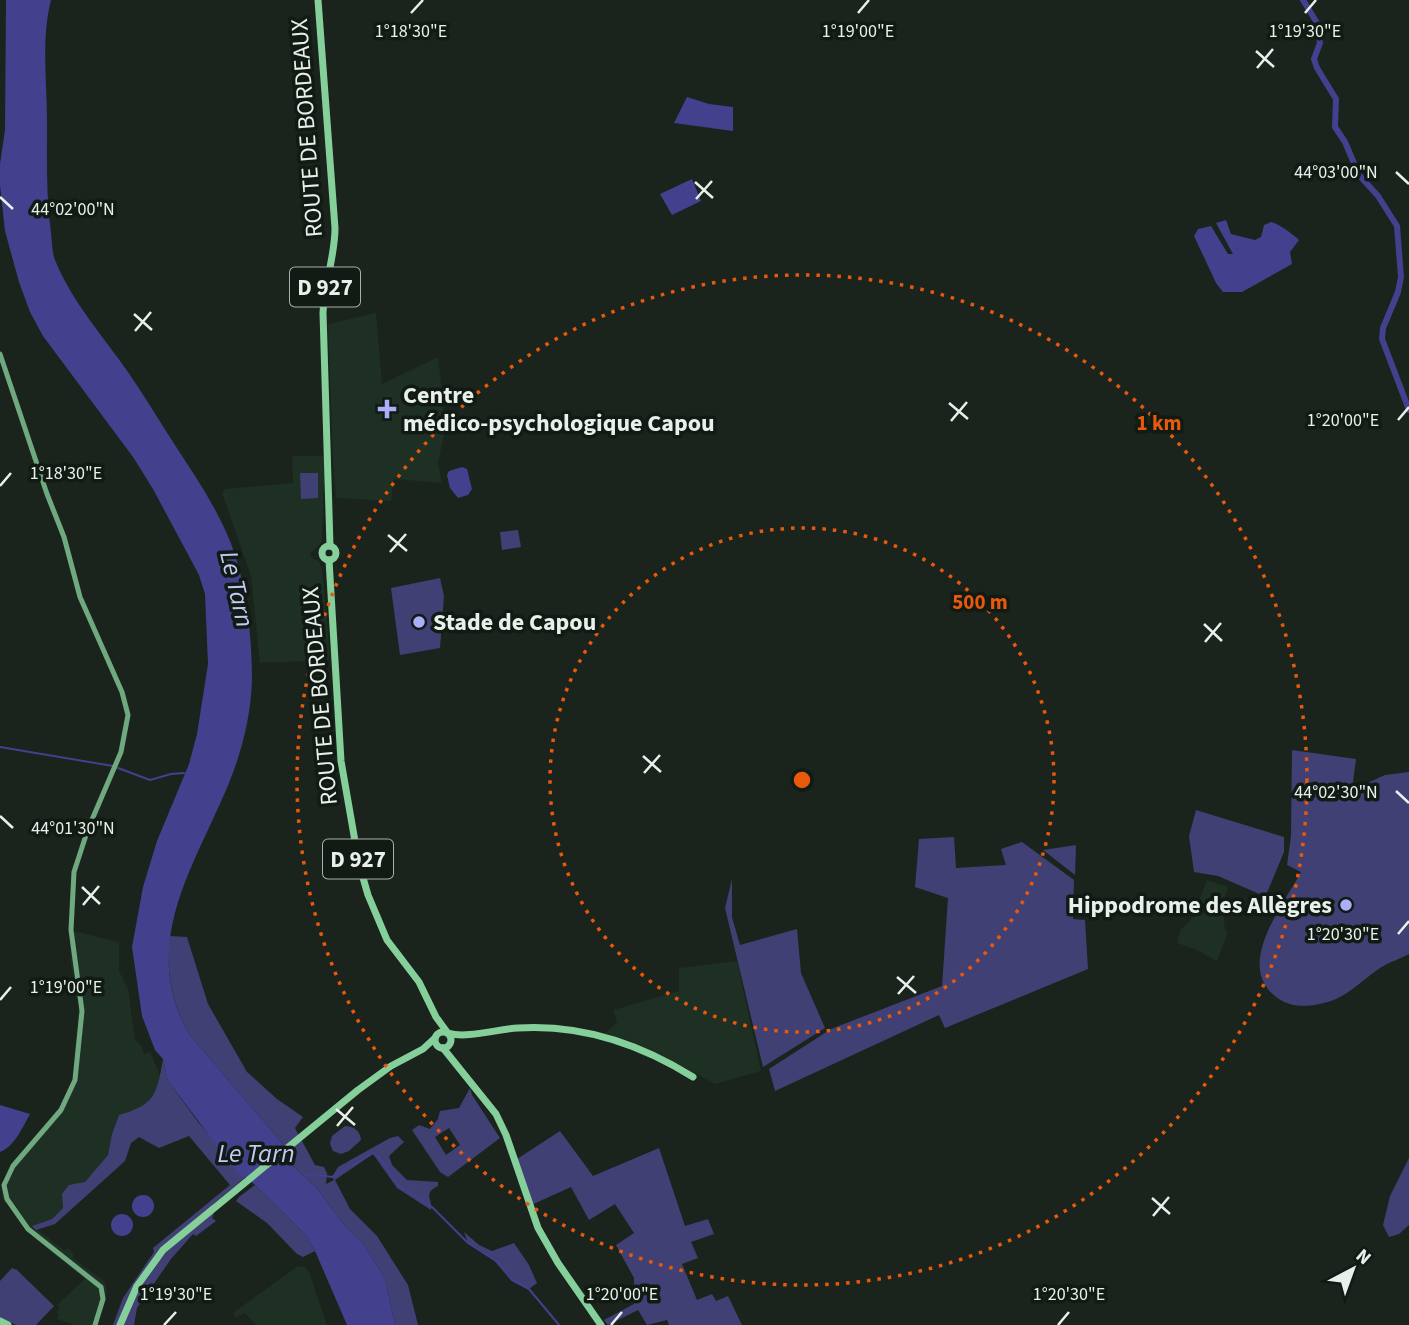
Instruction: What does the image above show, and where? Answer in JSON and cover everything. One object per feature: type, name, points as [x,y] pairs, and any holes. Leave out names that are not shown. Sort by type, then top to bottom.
[{"type":"main road","name":"ROUTE DE BORDEAUX","points":[[318,0],[335,228],[323,313],[330,546],[336,553],[335,557],[329,560],[340,751],[356,855],[368,895],[385,936],[419,982],[436,1017],[450,1037]]},
{"type":"main road","points":[[0,354],[40,475],[64,537],[80,597],[122,692],[128,715],[121,752],[88,829],[74,872],[71,930],[82,1011],[75,1080],[61,1110],[13,1166],[4,1185],[6,1199],[28,1230],[101,1287],[103,1299],[94,1325]]},
{"type":"main road","name":"ROUTE DE BORDEAUX","points":[[436,1017],[436,1036]]},
{"type":"main road","points":[[120,1325],[137,1286],[163,1250],[378,1075],[423,1049],[442,1031],[450,1037],[525,1027],[591,1033],[650,1053],[693,1077]]},
{"type":"main road","points":[[436,1036],[436,1043],[496,1114],[506,1135],[538,1228],[558,1263],[601,1325]]},
{"type":"main road","points":[[423,1049],[447,1047],[450,1037]]},
{"type":"main road","name":"D 927","points":[[450,1037],[453,1060]]},
{"type":"main road","points":[[0,1321],[8,1325]]},
{"type":"shaded area","name":"Centre médico-psychologique Capou","points":[[376,313],[382,384],[438,357],[445,430],[438,463],[442,483],[394,479],[391,501],[336,498],[328,324]]},
{"type":"shaded area","points":[[292,456],[325,456],[322,542],[310,554],[322,568],[330,656],[328,660],[260,663],[251,576],[222,493],[225,489],[293,483]]},
{"type":"shaded area","points":[[300,473],[318,473],[318,498],[301,499]]},
{"type":"shaded area","points":[[518,530],[521,547],[502,550],[500,532]]},
{"type":"shaded area","name":"Stade de Capou","points":[[440,578],[444,596],[440,648],[400,655],[391,588]]},
{"type":"shaded area","name":"Hippodrome des Allègres","points":[[1292,750],[1356,759],[1352,790],[1385,775],[1409,772],[1409,954],[1380,968],[1342,996],[1322,1004],[1307,1006],[1292,1005],[1279,999],[1266,986],[1260,971],[1266,937],[1301,872],[1287,865],[1291,836]]},
{"type":"shaded area","points":[[1196,810],[1284,837],[1284,852],[1266,895],[1218,876],[1194,872],[1189,836]]},
{"type":"shaded area","points":[[954,837],[956,868],[1006,865],[1001,849],[1022,842],[1074,880],[1073,919],[1085,920],[1088,969],[945,1028],[939,1015],[775,1091],[769,1069],[831,1029],[942,986],[948,898],[915,887],[919,839]]},
{"type":"shaded area","points":[[1076,845],[1075,875],[1043,850]]},
{"type":"shaded area","points":[[732,879],[732,917],[740,945],[797,929],[801,973],[825,1028],[763,1067],[725,908]]},
{"type":"shaded area","points":[[1207,880],[1228,887],[1221,911],[1225,931],[1228,932],[1217,961],[1177,943],[1180,931],[1192,918]]},
{"type":"shaded area","points":[[69,930],[119,942],[119,971],[128,989],[135,1040],[141,1045],[144,1054],[150,1052],[160,1075],[158,1090],[140,1109],[119,1115],[108,1155],[85,1182],[62,1194],[63,1208],[52,1219],[33,1226],[64,1250],[69,1249],[74,1254],[73,1258],[104,1281],[107,1289],[106,1301],[97,1325],[74,1325],[57,1319],[59,1315],[56,1312],[60,1309],[57,1305],[85,1279],[30,1234],[2,1198],[1,1187],[11,1164],[57,1112],[72,1081],[79,1004],[71,964]]},
{"type":"shaded area","points":[[169,936],[187,937],[208,1004],[247,1072],[277,1099],[303,1117],[295,1128],[315,1165],[324,1167],[327,1173],[326,1184],[334,1180],[332,1177],[338,1167],[398,1136],[404,1142],[389,1156],[392,1165],[407,1180],[438,1182],[438,1186],[429,1194],[431,1210],[397,1188],[373,1154],[335,1180],[350,1209],[377,1236],[408,1285],[418,1325],[395,1325],[385,1278],[364,1245],[345,1226],[316,1187],[293,1166],[283,1144],[189,1034],[178,1011],[172,987],[168,962]]},
{"type":"shaded area","points":[[737,961],[761,1071],[715,1084],[631,1041],[605,1033],[617,1023],[613,1010],[679,991],[679,968]]},
{"type":"shaded area","points":[[163,1059],[168,1081],[198,1122],[246,1177],[213,1204],[216,1208],[212,1218],[216,1221],[196,1236],[193,1234],[171,1259],[137,1308],[134,1325],[113,1325],[123,1298],[154,1252],[153,1248],[230,1185],[189,1136],[159,1148],[139,1137],[131,1143],[125,1161],[55,1224],[36,1230],[32,1226],[52,1219],[63,1208],[62,1194],[69,1185],[85,1182],[108,1155],[119,1115],[140,1107],[152,1096],[159,1081]]},
{"type":"shaded area","points":[[470,1088],[500,1138],[448,1177],[440,1172],[412,1130],[419,1125],[430,1129],[438,1119],[440,1111],[459,1108]],"holes":[[[449,1128],[460,1145],[446,1155],[435,1137]]]},
{"type":"shaded area","points":[[345,1126],[356,1130],[361,1140],[349,1151],[341,1154],[333,1151],[330,1144],[332,1136]]},
{"type":"shaded area","points":[[560,1131],[593,1176],[659,1148],[685,1226],[708,1219],[714,1234],[691,1242],[698,1258],[682,1264],[697,1300],[712,1294],[716,1301],[728,1296],[742,1325],[669,1325],[667,1320],[647,1325],[638,1310],[608,1325],[604,1320],[634,1304],[634,1278],[616,1245],[634,1233],[615,1204],[589,1220],[571,1187],[529,1206],[514,1161]]},
{"type":"shaded area","points":[[1409,1158],[1409,1225],[1399,1234],[1389,1237],[1383,1225],[1390,1196]]},
{"type":"shaded area","points":[[255,1185],[305,1234],[315,1251],[303,1257],[297,1254],[267,1223],[236,1201]]},
{"type":"shaded area","points":[[464,1232],[479,1245],[492,1251],[514,1243],[537,1283],[529,1289],[512,1280],[496,1261],[468,1243]]},
{"type":"shaded area","points":[[298,1266],[305,1267],[309,1272],[327,1325],[256,1325],[245,1313],[236,1318],[233,1313]]},
{"type":"shaded area","points":[[12,1268],[54,1306],[36,1325],[16,1325],[0,1317],[0,1281]]},
{"type":"water","name":"Le Tarn","points":[[6,0],[51,0],[45,61],[48,191],[55,260],[79,304],[134,381],[214,508],[231,543],[247,605],[252,680],[248,720],[234,771],[177,906],[170,936],[169,968],[175,1000],[189,1034],[283,1144],[293,1166],[316,1187],[345,1226],[364,1245],[385,1278],[395,1325],[347,1325],[305,1234],[255,1185],[246,1177],[240,1176],[168,1081],[163,1059],[155,1050],[142,1016],[132,947],[143,887],[157,841],[189,764],[197,734],[208,664],[205,594],[199,575],[153,489],[133,457],[43,336],[30,312],[19,282],[5,231],[0,185],[5,130]]},
{"type":"water","points":[[687,97],[709,104],[733,107],[733,131],[674,123]]},
{"type":"water","points":[[692,179],[701,201],[672,215],[660,194]]},
{"type":"water","points":[[1226,220],[1231,234],[1255,240],[1261,237],[1264,225],[1271,222],[1286,230],[1299,240],[1290,252],[1292,264],[1242,292],[1223,292],[1194,236],[1198,229],[1211,226],[1228,254],[1233,254],[1216,223]]},
{"type":"water","points":[[462,467],[467,469],[472,489],[468,495],[458,498],[450,488],[447,475],[449,471]]},
{"type":"water","points":[[0,1105],[30,1114],[14,1141],[0,1152]]},
{"type":"water","points":[[143,1195],[151,1198],[154,1206],[151,1214],[143,1217],[135,1214],[132,1206],[135,1198]]},
{"type":"water","points":[[122,1214],[130,1217],[133,1225],[130,1233],[122,1236],[114,1233],[111,1225],[114,1217]]},
{"type":"waterway","points":[[1303,0],[1317,23],[1320,43],[1314,59],[1336,99],[1335,127],[1345,142],[1359,175],[1378,196],[1397,226],[1401,277],[1398,292],[1383,328],[1382,339],[1409,410]]},
{"type":"waterway","points":[[0,747],[113,766]]},
{"type":"waterway","points":[[118,768],[150,780],[184,773]]},
{"type":"waterway","points":[[305,1176],[312,1174],[332,1177],[373,1153],[379,1157],[398,1185],[432,1207],[468,1243],[496,1261],[512,1280],[529,1289],[559,1325]]},
{"type":"place","name":"Centre médico-psychologique Capou","points":[[387,409]]},
{"type":"place","name":"Stade de Capou","points":[[419,622]]},
{"type":"place","name":"Hippodrome des Allègres","points":[[1346,905]]}]
